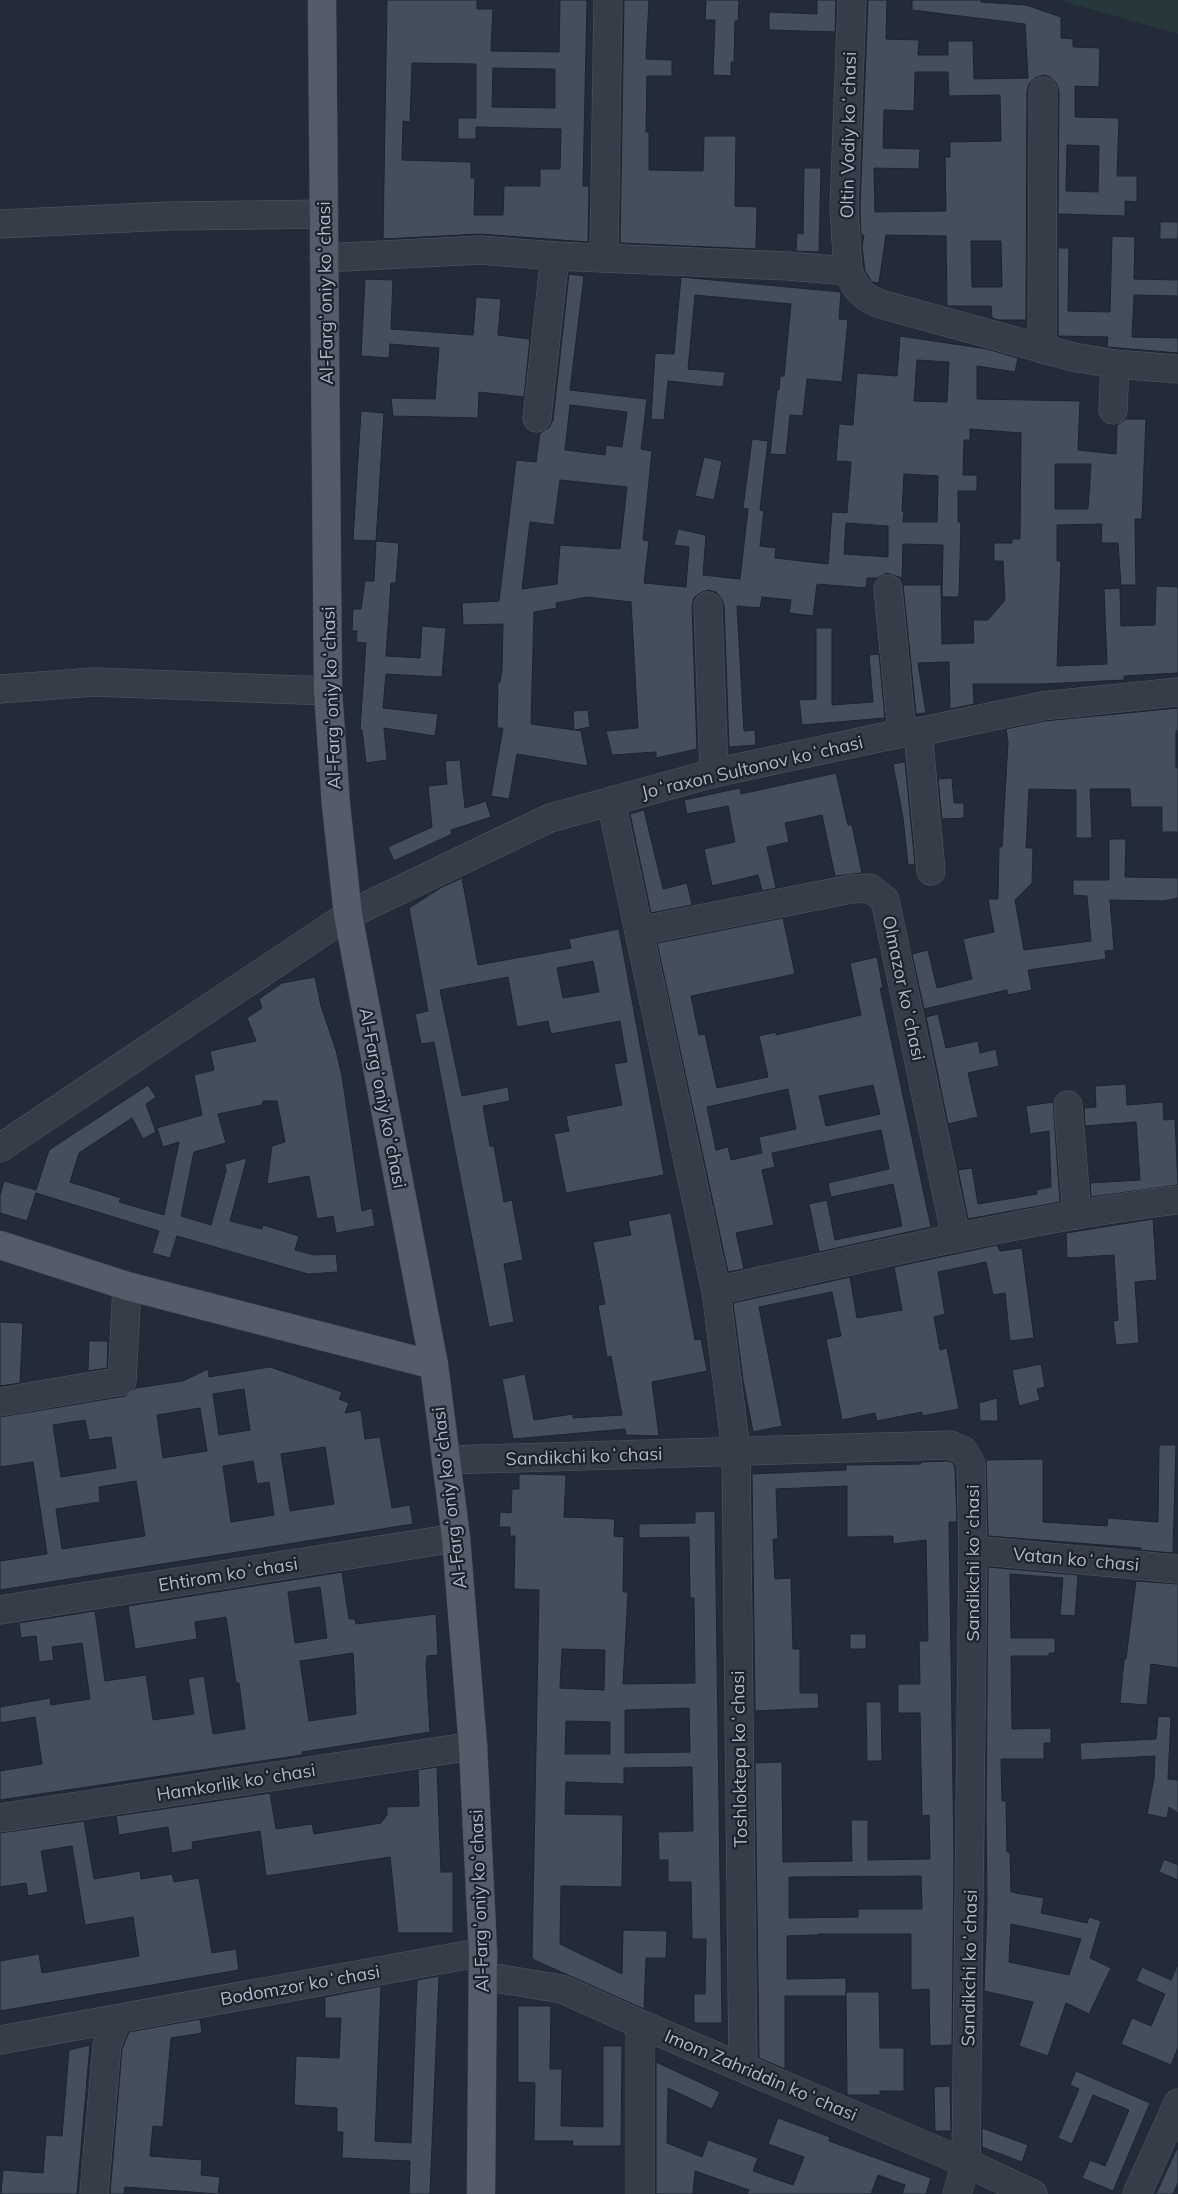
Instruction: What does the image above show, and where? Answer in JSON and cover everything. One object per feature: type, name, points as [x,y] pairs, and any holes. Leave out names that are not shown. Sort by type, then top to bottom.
[{"type":"main road","name":"Al-Fargʻoniy koʻchasi","points":[[322,0],[328,691],[336,805],[348,915],[434,1365],[456,1538],[473,1746],[483,1964],[481,2194]]},
{"type":"main road","points":[[0,1246],[127,1286],[434,1365]]},
{"type":"street","points":[[604,257],[608,0]]},
{"type":"street","name":"Oltin Vodiy koʻchasi","points":[[852,0],[844,208],[848,271],[859,293],[871,301],[1042,349],[1115,364],[1178,369]]},
{"type":"street","points":[[1042,349],[1043,91]]},
{"type":"street","points":[[0,224],[169,216],[324,214]]},
{"type":"street","points":[[324,258],[481,250],[556,256],[788,266],[848,271]]},
{"type":"street","points":[[537,418],[556,256]]},
{"type":"street","points":[[1113,410],[1115,364]]},
{"type":"street","points":[[888,588],[931,871]]},
{"type":"street","points":[[708,606],[714,773]]},
{"type":"street","points":[[0,689],[94,682],[328,691]]},
{"type":"street","name":"Joʻraxon Sultonov koʻchasi","points":[[0,1148],[348,915],[550,818],[714,773],[910,732],[1042,706],[1178,692]]},
{"type":"street","points":[[611,801],[716,1291],[736,1451]]},
{"type":"street","name":"Olmazor koʻchasi","points":[[639,931],[851,888],[870,888],[885,900],[956,1238]]},
{"type":"street","points":[[1068,1105],[1077,1215]]},
{"type":"street","points":[[716,1291],[956,1238],[1111,1208],[1178,1200]]},
{"type":"street","points":[[0,1402],[122,1381],[127,1286]]},
{"type":"street","name":"Sandikchi koʻchasi","points":[[446,1460],[950,1445],[964,1452],[971,1464],[973,1550],[966,2163],[957,2194]]},
{"type":"street","name":"Toshloktepa koʻchasi","points":[[736,1451],[743,2066]]},
{"type":"street","name":"Ehtirom koʻchasi","points":[[0,1610],[456,1538]]},
{"type":"street","name":"Vatan koʻchasi","points":[[973,1550],[1178,1569]]},
{"type":"street","name":"Hamkorlik koʻchasi","points":[[0,1818],[473,1746]]},
{"type":"street","name":"Imom Zahriddin koʻchasi","points":[[483,1964],[562,1989],[966,2163],[1033,2194]]},
{"type":"street","name":"Bodomzor koʻchasi","points":[[0,2040],[117,2018],[483,1964]]},
{"type":"street","points":[[94,2194],[107,2045],[117,2018]]},
{"type":"street","points":[[640,2024],[640,2194]]},
{"type":"street","points":[[1137,2194],[1178,2103]]},
{"type":"shaded area","points":[[1059,0],[1178,0],[1178,34]]},
{"type":"building","points":[[387,0],[477,0],[477,9],[493,9],[491,51],[559,52],[560,0],[587,0],[583,186],[589,186],[588,242],[480,234],[383,239]],"holes":[[[412,63],[476,64],[476,118],[458,118],[458,139],[476,139],[476,127],[561,129],[560,169],[540,169],[540,186],[504,186],[503,215],[474,215],[475,178],[471,178],[471,162],[402,160],[403,121],[410,122]],[[493,68],[555,69],[555,108],[492,107]]]},
{"type":"building","points":[[624,0],[649,0],[646,59],[672,60],[672,76],[647,76],[646,132],[649,132],[649,170],[703,171],[704,136],[736,136],[735,206],[757,207],[756,249],[620,243]]},
{"type":"building","points":[[706,0],[739,0],[738,21],[735,21],[734,62],[731,62],[731,76],[713,75],[715,20],[705,20]]},
{"type":"building","points":[[817,0],[836,0],[835,32],[769,30],[769,12],[817,14]]},
{"type":"building","points":[[868,0],[887,0],[886,39],[919,40],[918,55],[948,55],[948,41],[973,41],[974,79],[1028,78],[1025,24],[912,10],[912,0],[981,0],[981,2],[1026,5],[1061,17],[1061,38],[1073,39],[1073,47],[1100,48],[1099,87],[1075,86],[1075,117],[1119,118],[1117,176],[1137,176],[1137,202],[1125,201],[1125,216],[1058,214],[1059,91],[1056,83],[1050,77],[1043,75],[1035,78],[1029,84],[1027,91],[1026,320],[999,320],[992,318],[991,306],[947,306],[946,236],[886,235],[879,283],[872,282],[865,271],[862,246],[864,235],[861,235],[860,208]],"holes":[[[915,72],[948,72],[949,96],[1000,95],[1001,141],[950,142],[950,157],[945,157],[946,211],[875,212],[874,168],[919,169],[920,149],[883,148],[884,110],[914,111]],[[1067,145],[1099,146],[1098,192],[1066,191]],[[971,241],[1001,241],[1002,287],[972,287]]]},
{"type":"building","points":[[804,168],[821,168],[819,252],[796,251],[797,233],[803,234]]},
{"type":"building","points":[[1160,222],[1178,222],[1178,239],[1160,239]]},
{"type":"building","points":[[1112,236],[1135,237],[1134,279],[1178,280],[1178,296],[1134,295],[1132,337],[1178,338],[1178,353],[1107,347],[1108,337],[1058,336],[1058,248],[1069,248],[1068,311],[1110,312]]},
{"type":"building","points":[[569,274],[584,276],[570,390],[647,399],[641,449],[652,451],[643,540],[649,541],[644,583],[686,587],[689,547],[674,545],[678,529],[706,535],[703,575],[740,579],[748,509],[743,508],[752,439],[768,441],[760,510],[764,511],[760,546],[776,548],[775,558],[828,564],[832,512],[847,513],[851,462],[836,461],[839,424],[853,425],[857,373],[897,376],[900,336],[987,349],[1018,358],[1015,372],[977,366],[977,399],[1080,401],[1078,450],[1116,454],[1117,425],[1126,419],[1146,419],[1142,519],[1135,519],[1136,585],[1121,585],[1118,543],[1101,543],[1102,524],[1057,525],[1057,561],[1061,561],[1057,666],[1107,664],[1104,589],[1120,588],[1121,626],[1155,625],[1156,586],[1178,587],[1178,673],[1124,676],[1124,680],[1042,684],[973,684],[974,704],[950,709],[949,662],[918,663],[926,713],[916,714],[903,585],[941,585],[942,644],[974,643],[973,620],[988,620],[1005,600],[1003,561],[994,561],[994,543],[1012,543],[1012,539],[1020,539],[1021,433],[970,429],[970,440],[964,440],[963,475],[977,475],[977,491],[958,491],[958,522],[961,522],[959,597],[942,597],[943,545],[903,544],[902,578],[887,573],[877,578],[867,578],[866,588],[817,584],[813,616],[789,613],[791,600],[762,597],[760,608],[737,606],[744,731],[755,730],[756,745],[729,747],[724,605],[716,592],[708,590],[700,593],[694,598],[692,607],[697,749],[656,758],[656,752],[612,755],[606,731],[638,728],[631,602],[587,597],[556,603],[557,608],[534,612],[531,724],[574,730],[573,711],[588,710],[590,727],[575,730],[581,731],[588,766],[517,754],[509,799],[491,796],[503,728],[497,728],[498,682],[500,682],[502,671],[503,624],[463,625],[462,603],[499,601],[516,460],[536,462],[540,433],[549,428],[553,420]],"holes":[[[917,360],[949,362],[947,402],[914,401]],[[570,405],[627,412],[622,447],[606,445],[605,455],[565,450]],[[1055,464],[1091,464],[1088,509],[1055,509]],[[904,474],[938,476],[937,522],[903,522],[904,511],[902,511]],[[560,480],[627,487],[620,549],[560,545],[557,584],[522,589],[530,522],[554,525]],[[846,523],[888,526],[888,557],[844,554]]]},
{"type":"building","points":[[681,277],[841,292],[839,319],[848,320],[842,382],[807,379],[803,416],[790,415],[786,455],[770,454],[777,390],[779,390],[780,376],[784,376],[791,304],[695,295],[688,369],[725,372],[723,387],[668,381],[664,420],[651,419],[655,353],[674,354]]},
{"type":"building","points":[[365,279],[393,280],[391,329],[473,335],[476,297],[501,299],[498,335],[530,339],[524,397],[479,392],[478,418],[393,416],[391,398],[435,399],[439,348],[390,344],[389,358],[361,356]]},
{"type":"building","points":[[361,411],[384,413],[376,541],[353,540]]},
{"type":"building","points":[[704,457],[722,461],[714,500],[695,496]]},
{"type":"building","points":[[376,541],[399,543],[396,583],[391,583],[386,656],[420,658],[422,626],[446,628],[442,677],[386,674],[383,708],[438,714],[435,736],[384,728],[387,760],[366,763],[362,730],[360,730],[366,643],[356,642],[357,631],[352,631],[353,609],[361,609],[365,581],[374,581]]},
{"type":"building","points":[[816,628],[832,628],[832,705],[873,702],[869,655],[879,654],[885,718],[802,725],[799,700],[816,699]]},
{"type":"building","points":[[1178,708],[1176,768],[1178,768],[1178,832],[1162,832],[1162,807],[1131,807],[1130,789],[1090,789],[1092,838],[1076,838],[1076,790],[1029,789],[1026,848],[1033,848],[1032,883],[1015,900],[1024,950],[1091,941],[1087,896],[1073,895],[1073,880],[1109,880],[1109,839],[1126,839],[1125,877],[1178,878],[1178,898],[1164,901],[1110,900],[1114,950],[1105,951],[1106,959],[1028,970],[1032,990],[1008,995],[1007,990],[924,1009],[912,954],[928,950],[937,988],[972,979],[963,939],[994,932],[988,899],[998,899],[999,847],[1002,847],[1008,742],[1006,729],[1044,721]]},
{"type":"building","points":[[460,760],[465,808],[486,801],[491,817],[451,830],[452,834],[394,861],[388,847],[432,827],[428,786],[447,784],[445,761]]},
{"type":"building","points":[[905,762],[915,864],[908,865],[903,818],[893,764]]},
{"type":"building","points":[[836,773],[848,825],[852,825],[862,873],[835,876],[822,815],[785,823],[789,842],[767,847],[776,888],[762,891],[758,875],[712,886],[704,849],[735,842],[728,806],[687,814],[684,800],[740,788],[741,794]]},
{"type":"building","points":[[952,778],[954,803],[964,803],[964,818],[942,819],[938,779]]},
{"type":"building","points":[[644,810],[663,889],[687,883],[692,905],[651,913],[630,814]]},
{"type":"building","points":[[462,878],[478,965],[571,948],[569,939],[619,929],[664,1175],[566,1193],[554,1134],[569,1131],[566,1116],[622,1105],[614,1064],[627,1062],[620,1021],[551,1034],[548,1021],[517,1027],[508,977],[440,990],[462,1096],[508,1087],[510,1101],[483,1106],[490,1146],[494,1146],[504,1202],[512,1200],[523,1260],[504,1264],[514,1322],[489,1327],[434,1042],[421,1044],[415,1014],[428,1011],[409,908],[442,887]],"holes":[[[593,961],[599,992],[563,998],[557,968]]]},
{"type":"building","points":[[783,918],[795,974],[691,996],[699,1035],[705,1034],[717,1088],[768,1077],[759,1036],[776,1032],[776,1035],[861,1015],[850,963],[877,957],[883,988],[880,988],[931,1227],[819,1252],[809,1204],[827,1200],[835,1240],[902,1226],[893,1184],[831,1197],[828,1183],[889,1169],[881,1130],[772,1153],[775,1167],[762,1170],[774,1225],[736,1233],[744,1269],[728,1272],[657,943]],"holes":[[[873,1085],[880,1114],[826,1126],[819,1096]],[[788,1089],[796,1129],[759,1137],[762,1153],[731,1160],[728,1147],[716,1150],[707,1107]]]},
{"type":"building","points":[[315,977],[321,1006],[336,1050],[342,1076],[362,1211],[372,1208],[375,1226],[336,1233],[333,1216],[317,1219],[309,1176],[267,1184],[272,1146],[285,1142],[277,1101],[263,1101],[262,1105],[218,1114],[226,1143],[194,1152],[181,1216],[211,1225],[226,1171],[225,1164],[247,1158],[230,1221],[262,1229],[263,1225],[299,1236],[295,1250],[314,1255],[336,1254],[338,1272],[308,1274],[177,1236],[170,1258],[152,1253],[159,1231],[36,1193],[27,1221],[0,1213],[0,1195],[4,1181],[36,1190],[49,1150],[148,1085],[156,1097],[146,1104],[156,1132],[143,1139],[132,1118],[79,1153],[70,1182],[121,1198],[119,1202],[164,1215],[179,1142],[163,1147],[157,1128],[202,1115],[194,1075],[214,1070],[210,1051],[256,1041],[247,1018],[262,1008],[259,999],[282,983]]},
{"type":"building","points":[[938,1014],[946,1048],[978,1041],[980,1053],[996,1049],[999,1066],[968,1073],[978,1117],[948,1124],[926,1017]]},
{"type":"building","points":[[1126,1084],[1127,1105],[1163,1102],[1164,1120],[1175,1119],[1178,1185],[1091,1197],[1090,1183],[1140,1180],[1136,1122],[1085,1126],[1084,1108],[1096,1107],[1095,1086]]},
{"type":"building","points":[[1053,1102],[1060,1202],[968,1219],[958,1170],[972,1168],[978,1204],[1037,1194],[1036,1190],[1051,1187],[1049,1131],[1030,1134],[1026,1106]]},
{"type":"building","points":[[671,1213],[695,1340],[701,1339],[707,1371],[652,1382],[659,1436],[626,1435],[625,1429],[513,1439],[502,1379],[525,1374],[534,1420],[573,1414],[573,1418],[622,1415],[611,1356],[607,1357],[598,1305],[605,1304],[593,1242],[631,1235],[628,1221]]},
{"type":"building","points":[[1153,1219],[1157,1280],[1135,1282],[1139,1343],[1116,1345],[1113,1321],[1118,1320],[1114,1255],[1067,1258],[1066,1233]]},
{"type":"building","points":[[997,1245],[1000,1251],[1022,1248],[1034,1338],[1010,1341],[1005,1293],[993,1295],[986,1262],[938,1272],[945,1314],[934,1317],[940,1350],[947,1348],[959,1409],[922,1416],[922,1412],[877,1421],[875,1413],[842,1420],[826,1339],[841,1336],[832,1292],[759,1307],[782,1426],[753,1432],[743,1380],[733,1303],[850,1277],[857,1318],[902,1310],[894,1267]]},
{"type":"building","points":[[0,1322],[23,1323],[20,1383],[0,1386]]},
{"type":"building","points":[[89,1341],[108,1341],[107,1368],[88,1371]]},
{"type":"building","points":[[1041,1364],[1045,1387],[1037,1389],[1040,1400],[1019,1406],[1012,1370]]},
{"type":"building","points":[[270,1367],[342,1392],[339,1399],[349,1403],[345,1413],[361,1410],[365,1439],[380,1437],[392,1508],[410,1505],[413,1524],[0,1590],[0,1561],[47,1554],[33,1462],[0,1467],[0,1417],[125,1396],[136,1388],[183,1381],[208,1369],[209,1377]],"holes":[[[244,1389],[250,1430],[219,1435],[213,1394]],[[200,1408],[207,1451],[163,1458],[157,1415]],[[85,1420],[89,1440],[111,1437],[116,1468],[61,1477],[53,1425]],[[325,1447],[334,1504],[290,1511],[281,1454]],[[253,1461],[257,1484],[269,1482],[274,1515],[231,1522],[223,1466]],[[136,1481],[145,1536],[62,1549],[56,1509],[100,1502],[99,1487]]]},
{"type":"building","points":[[997,1398],[998,1421],[980,1421],[979,1403]]},
{"type":"building","points":[[1159,1445],[1176,1445],[1173,1553],[1140,1550],[1141,1548],[988,1536],[986,1460],[1043,1459],[1043,1522],[1107,1526],[1108,1518],[1158,1522]]},
{"type":"building","points":[[948,1461],[953,1463],[955,1468],[957,1522],[949,1522],[954,1857],[952,2045],[930,2046],[929,1989],[911,1990],[911,1934],[787,1936],[787,1979],[846,1978],[846,1996],[785,1996],[785,2069],[759,2058],[755,1763],[782,1762],[783,1862],[852,1861],[851,1820],[868,1820],[868,1860],[930,1859],[929,1815],[922,1816],[920,1713],[898,1713],[898,1684],[920,1684],[919,1641],[928,1641],[926,1540],[893,1544],[893,1536],[847,1537],[847,1486],[776,1489],[778,1539],[773,1539],[775,1579],[791,1578],[793,1649],[800,1649],[800,1693],[818,1693],[819,1708],[755,1711],[752,1474],[846,1470],[846,1465],[921,1464],[921,1462]],"holes":[[[921,1876],[922,1909],[858,1909],[858,1917],[789,1918],[789,1877]]]},
{"type":"building","points":[[519,1474],[566,1475],[564,1517],[615,1519],[614,1536],[624,1537],[623,1592],[628,1592],[623,1684],[695,1683],[694,1598],[690,1598],[689,1537],[639,1538],[639,1524],[695,1523],[695,1512],[715,1511],[722,2023],[694,2023],[694,1994],[705,1994],[706,1939],[692,1939],[691,1882],[668,1882],[668,1860],[659,1860],[658,1832],[693,1831],[692,1767],[624,1768],[624,1784],[566,1782],[565,1814],[623,1815],[622,1887],[561,1886],[560,1944],[622,1974],[623,1930],[667,1931],[666,1958],[646,1958],[644,2009],[532,1959],[539,1590],[514,1589],[515,1536],[510,1536],[510,1527],[499,1527],[500,1512],[511,1513],[512,1489],[519,1489]],"holes":[[[562,1649],[605,1650],[604,1690],[560,1688]],[[689,1708],[690,1752],[625,1753],[625,1710]],[[566,1721],[610,1722],[610,1754],[565,1754]]]},
{"type":"building","points":[[988,1567],[1078,1575],[1075,1616],[1060,1615],[1063,1578],[1010,1574],[1011,1638],[1055,1638],[1055,1653],[1049,1653],[1049,1656],[1011,1656],[1012,1729],[1051,1728],[1051,1743],[1044,1743],[1044,1759],[1001,1759],[1002,1801],[1006,1801],[1007,1852],[1010,1852],[1011,1892],[1044,1898],[1041,1913],[1087,1923],[1089,1917],[1101,1921],[1090,1958],[1111,1968],[1089,2014],[1066,2003],[1048,2056],[1019,2046],[1033,2002],[984,1991],[987,1903]],"holes":[[[1011,1924],[1081,1939],[1069,1975],[1009,1962]]]},
{"type":"building","points":[[342,1572],[349,1619],[355,1619],[356,1624],[436,1614],[438,1655],[427,1656],[426,1664],[430,1732],[302,1752],[302,1755],[0,1800],[0,1771],[42,1764],[35,1717],[0,1723],[0,1707],[50,1698],[51,1705],[90,1699],[82,1643],[52,1647],[54,1660],[39,1662],[36,1636],[21,1638],[19,1623],[95,1611],[105,1681],[146,1675],[153,1720],[194,1714],[188,1679],[204,1676],[213,1734],[245,1729],[239,1683],[236,1683],[226,1617],[195,1622],[197,1639],[135,1649],[128,1606]],"holes":[[[320,1587],[327,1638],[295,1643],[288,1592]],[[353,1653],[356,1714],[309,1721],[300,1661]]]},
{"type":"building","points":[[1136,1581],[1178,1584],[1178,1668],[1151,1664],[1147,1705],[1120,1703],[1124,1659],[1126,1659]]},
{"type":"building","points":[[850,1634],[866,1634],[866,1649],[850,1649]]},
{"type":"building","points":[[866,1702],[881,1702],[882,1761],[867,1761]]},
{"type":"building","points":[[1158,1716],[1171,1717],[1168,1779],[1178,1780],[1178,1813],[1169,1807],[1167,1818],[1147,1814],[1154,1778],[1155,1756],[1081,1760],[1080,1743],[1156,1739]]},
{"type":"building","points":[[437,1767],[441,1872],[453,1872],[453,1933],[398,1933],[390,1857],[266,1876],[260,1831],[192,1842],[193,1849],[172,1853],[168,1827],[119,1835],[116,1816],[270,1793],[276,1829],[312,1824],[314,1834],[381,1823],[387,1815],[387,1807],[419,1806],[418,1770]]},
{"type":"building","points":[[84,1821],[94,1879],[140,1871],[141,1879],[172,1874],[174,1882],[199,1878],[212,1953],[236,1949],[239,1970],[0,2011],[0,1961],[39,1954],[42,1973],[139,1956],[133,1917],[85,1925],[72,1846],[41,1851],[48,1892],[28,1896],[26,1883],[0,1887],[0,1833]]},
{"type":"building","points":[[1164,1859],[1178,1865],[1178,1880],[1159,1872]]},
{"type":"building","points":[[1178,1964],[1178,2048],[1171,2065],[1121,2044],[1132,2018],[1151,2026],[1165,1994],[1136,1981],[1142,1967],[1171,1980]]},
{"type":"building","points":[[439,1976],[430,2194],[409,2194],[410,2161],[342,2158],[343,2132],[337,2132],[337,2108],[294,2105],[296,2056],[339,2058],[341,2018],[325,2018],[325,1997],[381,1986],[375,2141],[411,2143],[417,1980]]},
{"type":"building","points":[[846,1992],[879,1992],[880,2048],[904,2048],[904,2091],[880,2091],[880,2095],[847,2095]]},
{"type":"building","points":[[518,2006],[551,2006],[550,2069],[562,2069],[561,2126],[603,2127],[603,2046],[622,2046],[621,2146],[572,2146],[573,2141],[534,2141],[535,2083],[518,2082]]},
{"type":"building","points":[[200,2019],[202,2033],[171,2038],[163,2127],[153,2126],[150,2156],[202,2160],[201,2175],[220,2177],[218,2194],[125,2187],[124,2194],[110,2194],[122,2049],[129,2032]]},
{"type":"building","points":[[90,2045],[77,2194],[1,2194],[3,2170],[43,2173],[46,2135],[62,2136],[69,2050]]},
{"type":"building","points":[[656,2062],[720,2092],[712,2109],[668,2088],[667,2143],[702,2157],[708,2140],[758,2158],[753,2171],[793,2185],[804,2157],[768,2144],[778,2118],[830,2137],[829,2141],[931,2178],[926,2194],[902,2194],[905,2185],[878,2175],[871,2194],[747,2194],[749,2190],[695,2171],[693,2194],[656,2194]]},
{"type":"building","points":[[1076,2071],[1150,2103],[1113,2191],[1082,2178],[1090,2160],[1105,2166],[1129,2110],[1093,2095],[1072,2144],[1058,2138],[1079,2089],[1070,2085]]},
{"type":"building","points":[[950,2086],[951,2131],[935,2131],[934,2087]]},
{"type":"building","points":[[982,2128],[1028,2145],[1022,2162],[982,2147]]},
{"type":"building","points":[[1178,2146],[1178,2183],[1173,2194],[1156,2194]]}]
